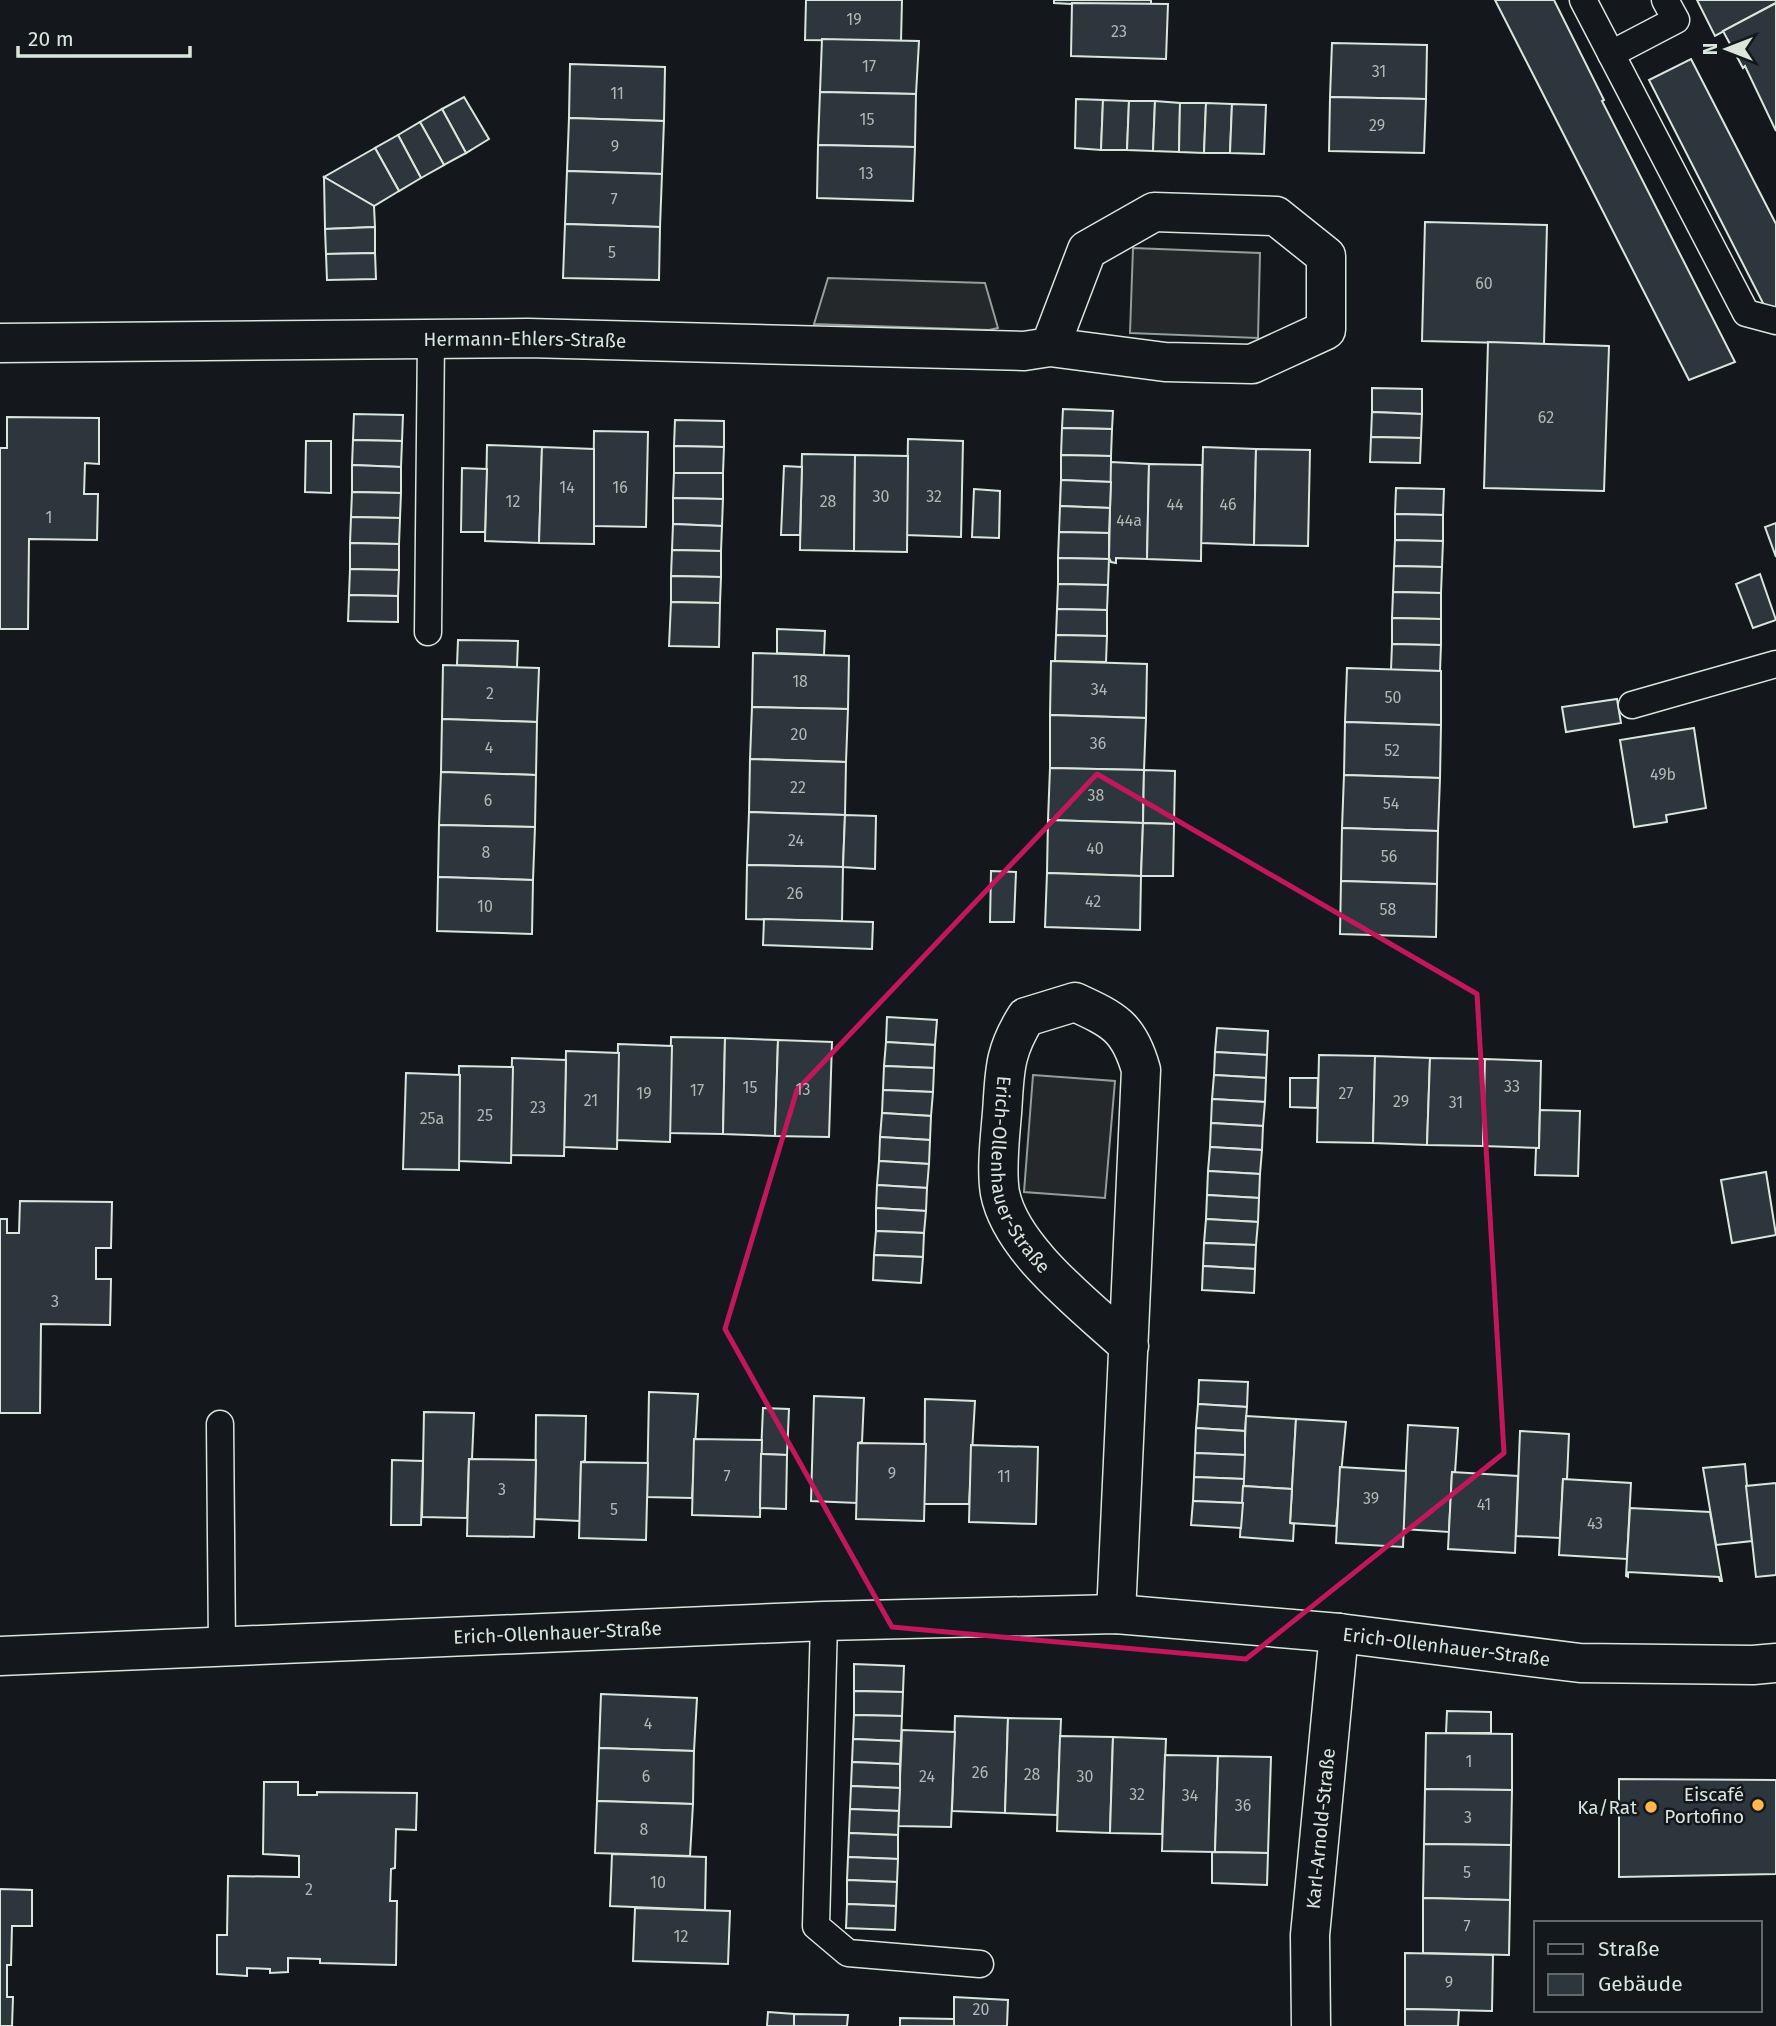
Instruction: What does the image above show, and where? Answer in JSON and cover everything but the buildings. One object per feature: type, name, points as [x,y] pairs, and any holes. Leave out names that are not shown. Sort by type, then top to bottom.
[{"type":"street","name":"Hermann-Ehlers-Straße","points":[[0,343],[528,338],[1024,351],[1051,347],[1165,362],[1252,363],[1326,330],[1326,256],[1276,216],[1154,212],[1087,250],[1051,347]]},
{"type":"street","name":"Erich-Ollenhauer-Straße","points":[[1116,1614],[1129,1346],[1141,1070],[1134,1044],[1118,1026],[1075,1002],[1026,1017],[1012,1039],[1006,1060],[1000,1137],[1000,1192],[1009,1222],[1028,1251],[1129,1346]]},
{"type":"street","name":"Erich-Ollenhauer-Straße","points":[[0,1656],[824,1621],[1116,1614],[1339,1633],[1580,1663],[1776,1664]]},
{"type":"street","name":"Karl-Arnold-Straße","points":[[1311,2026],[1310,1935],[1339,1633]]},
{"type":"lane","points":[[1583,0],[1746,313],[1776,321]]},
{"type":"lane","points":[[1611,54],[1676,20],[1665,0]]},
{"type":"lane","points":[[428,632],[431,338]]},
{"type":"lane","points":[[1632,705],[1776,664]]},
{"type":"lane","points":[[220,1424],[222,1647]]},
{"type":"lane","points":[[824,1621],[816,1926],[848,1953],[980,1964]]},
{"type":"highlighted area","points":[[1097,774],[1477,994],[1504,1453],[1246,1659],[892,1627],[725,1329],[797,1090]]},
{"type":"shaded area","points":[[1133,248],[1260,253],[1258,338],[1130,333]]},
{"type":"shaded area","points":[[828,278],[985,283],[998,328],[989,330],[814,324]]},
{"type":"shaded area","points":[[1033,1075],[1115,1081],[1105,1198],[1024,1192]]},
{"type":"place","name":"Eiscafé Portofino","points":[[1758,1805]]},
{"type":"place","name":"Ka/Rat","points":[[1651,1807]]}]
